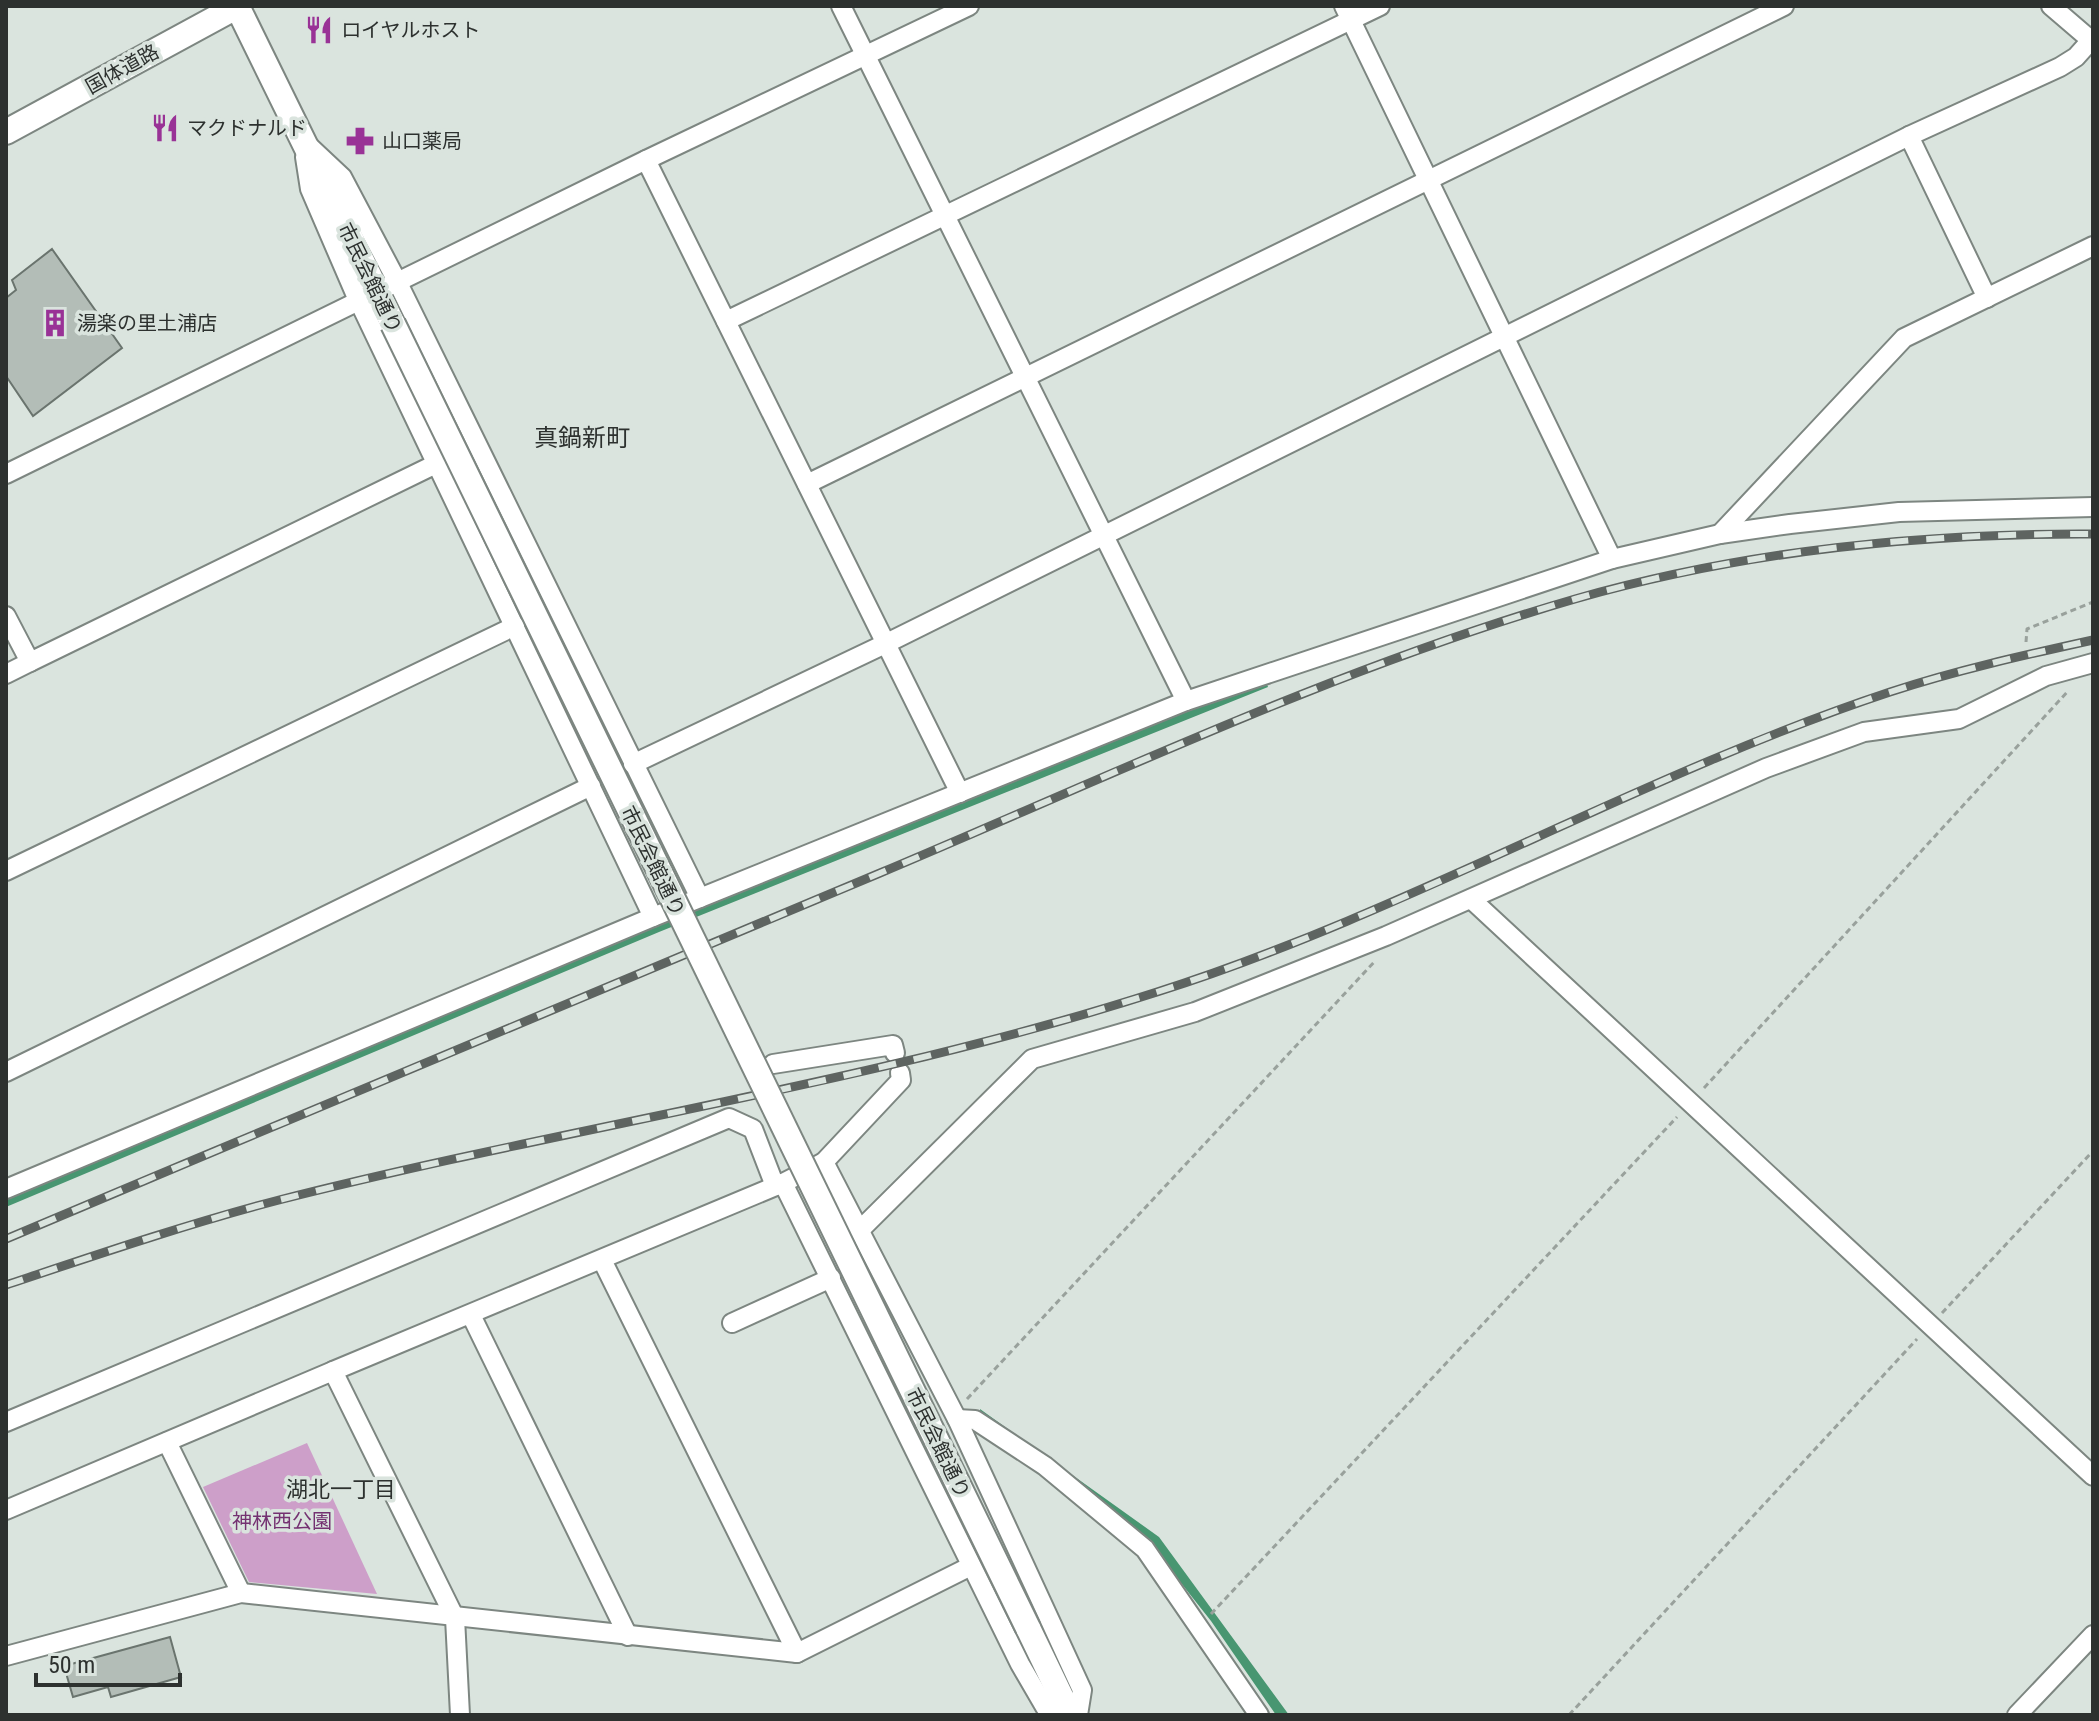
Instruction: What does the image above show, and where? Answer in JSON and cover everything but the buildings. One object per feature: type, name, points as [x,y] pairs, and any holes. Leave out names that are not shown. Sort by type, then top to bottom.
[{"type":"street","name":"国体道路","points":[[6,132],[237,6]]},
{"type":"street","name":"市民会館通り","points":[[237,6],[1070,1715]]},
{"type":"street","points":[[841,6],[1186,701]]},
{"type":"street","points":[[6,474],[646,160],[969,6]]},
{"type":"street","points":[[726,321],[945,216],[1348,13],[1380,6]]},
{"type":"street","points":[[807,484],[1784,6]]},
{"type":"street","points":[[633,764],[887,643],[1103,533],[1909,136],[2060,67],[2076,57],[2092,40],[2051,6]]},
{"type":"street","points":[[1348,13],[1612,559]]},
{"type":"street","points":[[1909,136],[1987,298]]},
{"type":"street","points":[[646,160],[960,793]]},
{"type":"street","points":[[1720,534],[1904,338],[2093,246]]},
{"type":"street","points":[[378,293],[438,463],[653,917]]},
{"type":"street","points":[[378,293],[633,764],[700,898]]},
{"type":"street","points":[[6,674],[438,463]]},
{"type":"street","points":[[6,1189],[653,917],[1186,701],[1612,559],[1720,534],[1899,512],[2093,507]]},
{"type":"street","points":[[6,616],[30,662]]},
{"type":"street","points":[[6,871],[515,626]]},
{"type":"street","points":[[859,1231],[1032,1059],[1195,1012],[1394,933],[1766,768],[1864,732],[1959,719],[2046,676],[2093,663]]},
{"type":"street","points":[[6,1072],[591,786]]},
{"type":"street","points":[[1471,899],[2093,1476]]},
{"type":"street","points":[[773,1064],[893,1045],[895,1053]]},
{"type":"street","points":[[6,1510],[779,1184],[824,1162],[901,1080],[900,1073]]},
{"type":"street","points":[[6,1422],[729,1118],[753,1129],[779,1184],[831,1278],[971,1566],[1045,1707],[1057,1715]]},
{"type":"street","points":[[824,1162],[955,1416],[1082,1690],[1078,1715]]},
{"type":"street","points":[[602,1260],[797,1653]]},
{"type":"street","points":[[732,1323],[831,1278]]},
{"type":"street","points":[[471,1315],[628,1636]]},
{"type":"street","points":[[333,1371],[455,1618],[460,1715]]},
{"type":"street","points":[[955,1416],[975,1420],[1045,1466],[1145,1549],[1259,1715]]},
{"type":"street","points":[[167,1442],[241,1593]]},
{"type":"street","points":[[6,1656],[241,1593],[797,1653],[971,1566]]},
{"type":"street","points":[[2017,1715],[2093,1635]]},
{"type":"path","points":[[2026,642],[2027,629],[2093,602]]},
{"type":"path","points":[[1198,1628],[1690,1103],[2072,687]]},
{"type":"path","points":[[955,1416],[1371,968],[1394,933]]},
{"type":"path","points":[[1569,1715],[2093,1151]]},
{"type":"green space","name":"神林西公園","points":[[307,1443],[377,1594],[249,1582],[203,1487]]},
{"type":"shaded area","points":[[1265,678],[1268,687],[659,932],[6,1207],[6,1195],[655,922]]},
{"type":"shaded area","points":[[980,1409],[1159,1537],[1289,1715],[1276,1715],[1211,1621],[1151,1545],[981,1421]]},
{"type":"railway","points":[[6,1239],[1224,726],[1398,657],[1486,627],[1638,582],[1767,557],[1897,541],[2093,534]]},
{"type":"railway","points":[[6,1285],[279,1200],[940,1053],[1157,992],[1251,960],[1343,923],[1614,802],[1797,725],[1940,677],[2093,640]]},
{"type":"place","name":"ロイヤルホスト","points":[[319,30]]},
{"type":"place","name":"マクドナルド","points":[[165,128]]},
{"type":"place","name":"山口薬局","points":[[360,141]]},
{"type":"place","name":"湯楽の里土浦店","points":[[55,323]]},
{"type":"district","name":"真鍋新町","points":[[582,438]]},
{"type":"district","name":"湖北一丁目","points":[[341,1489]]}]
